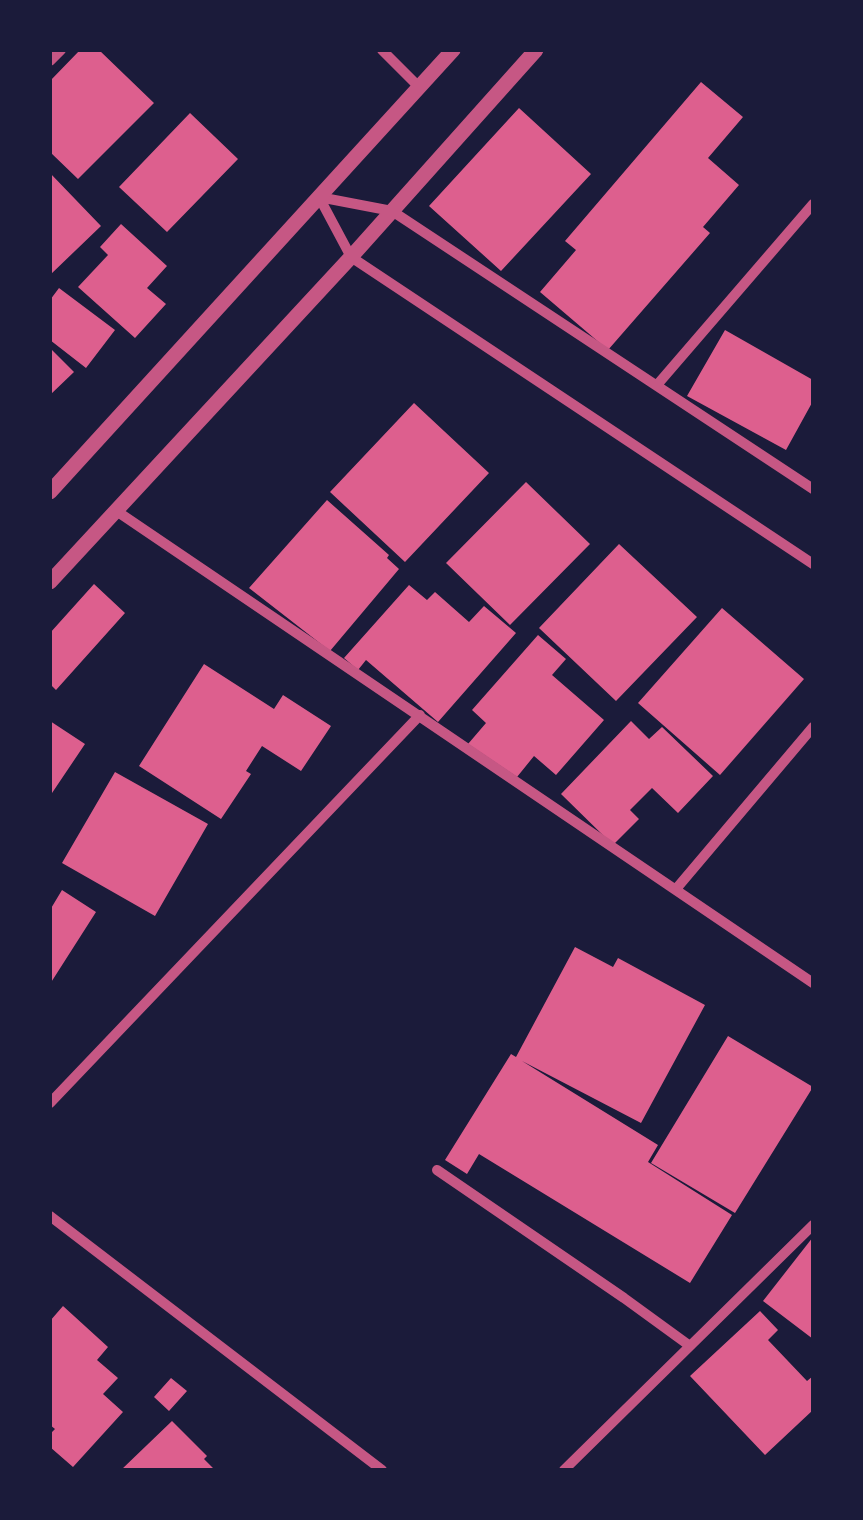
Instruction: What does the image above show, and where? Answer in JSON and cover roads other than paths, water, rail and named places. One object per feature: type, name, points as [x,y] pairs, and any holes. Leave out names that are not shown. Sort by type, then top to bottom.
[{"type":"street","points":[[50,61],[60,50]]},
{"type":"street","points":[[382,50],[420,87]]},
{"type":"street","points":[[50,492],[453,50]]},
{"type":"street","points":[[50,582],[351,257],[536,50]]},
{"type":"street","points":[[320,197],[392,211],[813,488]]},
{"type":"street","points":[[320,197],[351,257],[813,564]]},
{"type":"street","points":[[658,385],[812,206]]},
{"type":"street","points":[[115,510],[813,983]]},
{"type":"street","points":[[50,1104],[420,715]]},
{"type":"street","points":[[676,890],[813,727]]},
{"type":"street","points":[[438,1170],[690,1346]]},
{"type":"street","points":[[50,1216],[382,1470]]},
{"type":"street","points":[[564,1470],[813,1225]]}]
